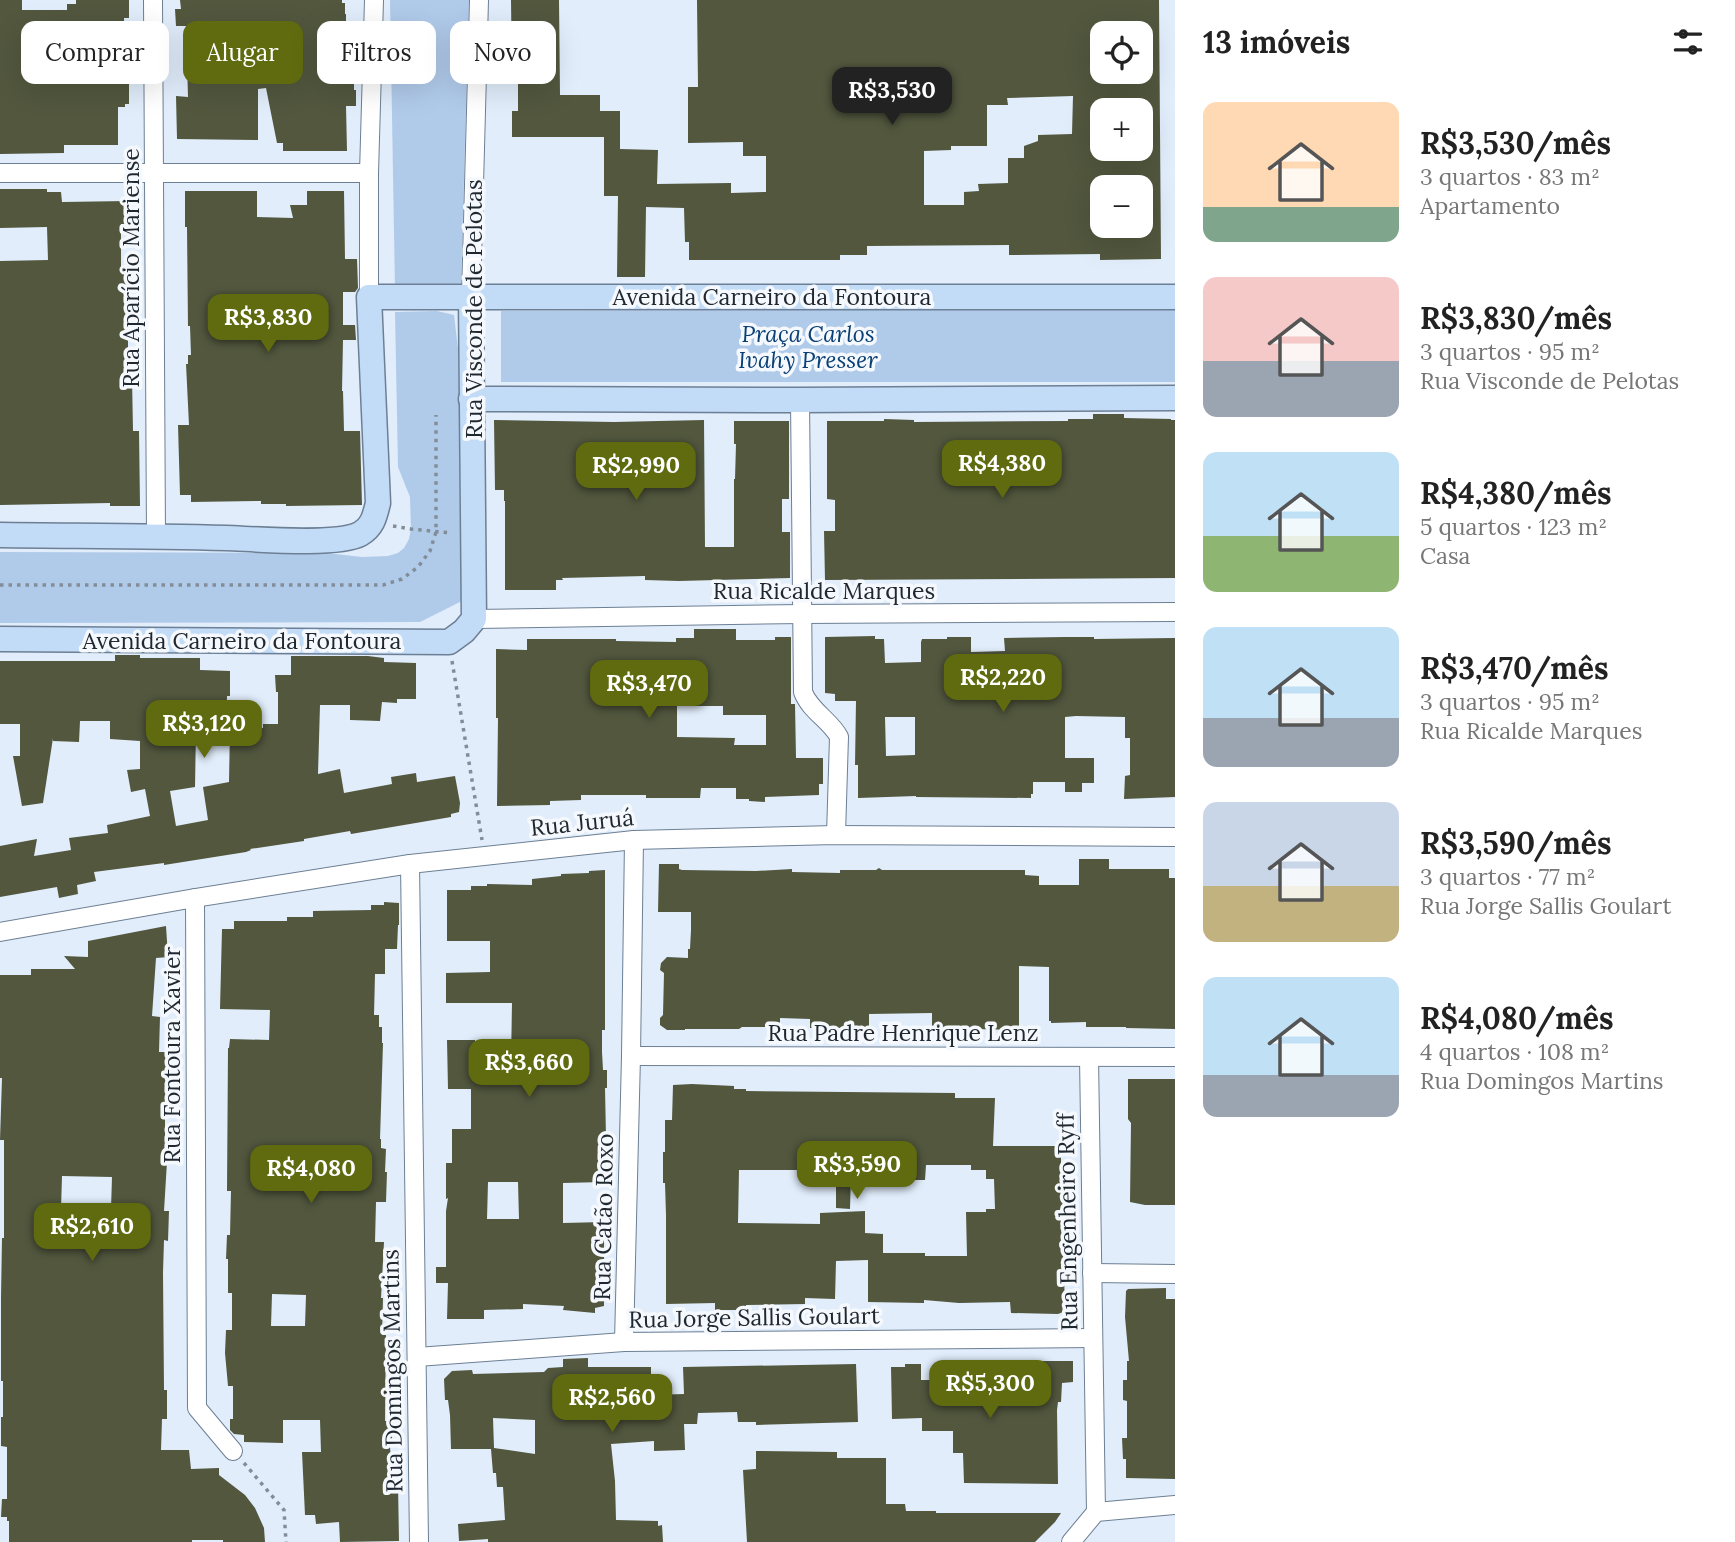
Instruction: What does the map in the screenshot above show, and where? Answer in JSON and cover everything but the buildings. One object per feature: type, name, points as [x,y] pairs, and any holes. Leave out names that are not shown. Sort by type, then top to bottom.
[{"type":"main road","name":"Rua Visconde de Pelotas","points":[[471,296],[474,619]]},
{"type":"main road","name":"Avenida Carneiro da Fontoura","points":[[369,297],[1175,297]]},
{"type":"main road","points":[[0,535],[315,540],[344,539],[360,533],[373,522],[378,503],[369,297]]},
{"type":"main road","points":[[471,399],[1175,398]]},
{"type":"main road","points":[[449,642],[474,619]]},
{"type":"main road","name":"Avenida Carneiro da Fontoura","points":[[0,639],[449,642]]},
{"type":"street","name":"Rua Aparício Mariense","points":[[153,0],[156,536]]},
{"type":"street","points":[[369,297],[374,0]]},
{"type":"street","name":"Rua Visconde de Pelotas","points":[[471,296],[479,0]]},
{"type":"street","points":[[0,173],[369,173]]},
{"type":"street","points":[[800,400],[803,692],[805,699],[839,737],[836,835]]},
{"type":"street","name":"Rua Ricalde Marques","points":[[474,619],[1175,612]]},
{"type":"street","name":"Rua Juruá","points":[[0,932],[410,864],[634,840],[836,835],[1175,837]]},
{"type":"street","name":"Rua Catão Roxo","points":[[625,1342],[634,840]]},
{"type":"street","name":"Rua Domingos Martins","points":[[410,864],[419,1542]]},
{"type":"street","name":"Rua Fontoura Xavier","points":[[195,898],[197,1408],[233,1451]]},
{"type":"street","name":"Rua Padre Henrique Lenz","points":[[631,1056],[1175,1057]]},
{"type":"street","name":"Rua Engenheiro Ryff","points":[[1089,1057],[1096,1512]]},
{"type":"street","points":[[1092,1273],[1175,1275]]},
{"type":"street","name":"Rua Jorge Sallis Goulart","points":[[416,1357],[625,1342],[1093,1338]]},
{"type":"street","points":[[1071,1542],[1096,1512],[1175,1505]]},
{"type":"path","points":[[0,585],[383,585],[402,579],[418,567],[430,551],[436,532],[436,415]]},
{"type":"path","points":[[373,522],[436,532],[474,533]]},
{"type":"path","points":[[449,642],[485,856]]},
{"type":"path","points":[[233,1451],[284,1510],[286,1542]]},
{"type":"green space","points":[[390,0],[469,0],[468,21],[450,21],[450,84],[467,84],[461,285],[395,289],[391,84],[436,84],[436,21],[390,21]]},
{"type":"green space","name":"Praça Carlos Ivahy Presser","points":[[1175,309],[1175,382],[501,382],[501,311]]},
{"type":"green space","points":[[437,311],[454,315],[458,349],[464,600],[420,622],[0,623],[0,552],[327,553],[362,557],[398,553],[409,539],[411,529],[410,497],[398,467],[395,312]]}]
